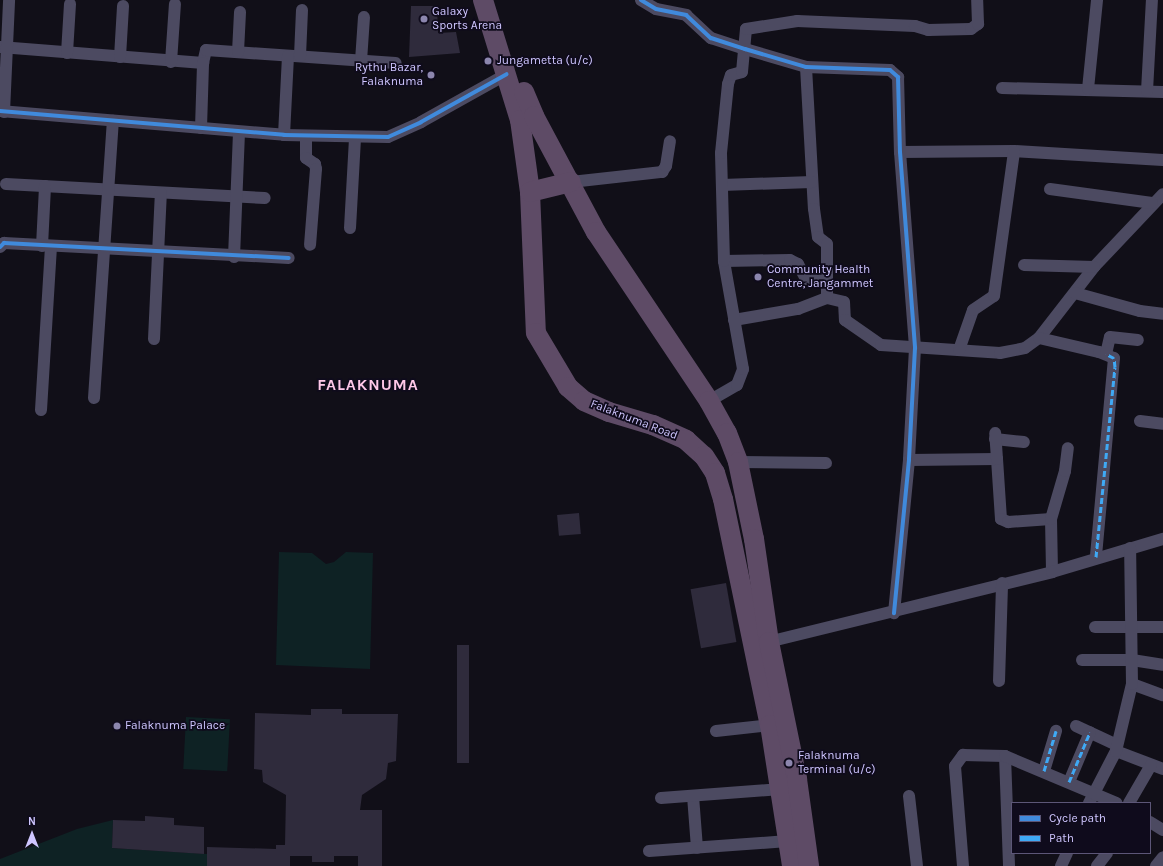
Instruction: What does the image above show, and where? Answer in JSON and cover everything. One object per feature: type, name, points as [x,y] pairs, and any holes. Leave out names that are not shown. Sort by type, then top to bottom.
[{"type":"highway","name":"Falaknuma Road","points":[[483,0],[520,120],[530,192],[536,333],[568,387],[584,401],[609,412],[653,424],[686,440],[704,456],[715,473],[797,779],[809,866]]},
{"type":"highway","name":"Falaknuma Road","points":[[496,0],[516,69],[534,116],[571,182],[596,232],[709,401],[727,432],[738,462],[754,539],[770,725],[792,866]]},
{"type":"highway","points":[[530,192],[571,182]]},
{"type":"street","points":[[9,0],[4,48],[2,112],[284,135],[355,138],[388,137],[421,122],[507,74]]},
{"type":"street","points":[[641,0],[656,9],[686,15],[711,38],[745,49],[806,66],[890,70],[896,73],[900,82],[900,152],[914,348],[909,460],[894,613]]},
{"type":"street","points":[[709,401],[737,385],[743,369],[724,261],[721,153],[728,84],[730,75],[742,72],[746,30],[797,22],[915,26],[928,30],[971,29],[978,24],[977,0]]},
{"type":"street","points":[[1088,89],[1097,0]]},
{"type":"street","points":[[1147,91],[1152,0]]},
{"type":"street","points":[[67,53],[70,4]]},
{"type":"street","points":[[171,62],[175,4]]},
{"type":"street","points":[[120,57],[123,6]]},
{"type":"street","points":[[300,56],[302,10]]},
{"type":"street","points":[[238,52],[240,12]]},
{"type":"street","points":[[361,61],[364,17]]},
{"type":"street","points":[[4,48],[171,62],[203,63]]},
{"type":"street","points":[[201,128],[203,63],[206,50],[396,63]]},
{"type":"street","points":[[284,135],[288,56]]},
{"type":"street","points":[[806,66],[812,182],[818,237],[827,244],[827,298]]},
{"type":"street","points":[[1002,88],[1163,92]]},
{"type":"street","points":[[94,398],[106,249],[113,122]]},
{"type":"street","points":[[234,257],[239,132]]},
{"type":"street","points":[[306,136],[306,158],[315,164],[316,169],[310,245]]},
{"type":"street","points":[[350,228],[355,138]]},
{"type":"street","points":[[571,182],[662,172],[666,166],[670,141]]},
{"type":"street","points":[[900,152],[1014,151],[1163,160]]},
{"type":"street","points":[[959,350],[973,310],[994,296],[1014,151]]},
{"type":"street","points":[[722,185],[812,182]]},
{"type":"street","points":[[6,184],[265,198]]},
{"type":"street","points":[[41,410],[47,247],[45,186]]},
{"type":"street","points":[[1050,189],[1159,199]]},
{"type":"street","points":[[154,339],[162,193]]},
{"type":"street","points":[[734,320],[798,309],[827,298],[844,302],[846,320],[881,345],[1000,353],[1017,351],[1039,338],[1094,267],[1159,199]]},
{"type":"street","points":[[0,247],[4,244],[234,257],[289,258]]},
{"type":"street","points":[[724,261],[790,260],[798,264],[806,279],[826,280]]},
{"type":"street","points":[[1024,265],[1094,267]]},
{"type":"street","points":[[1075,293],[1140,311],[1163,314]]},
{"type":"street","points":[[1106,354],[1110,337],[1138,340]]},
{"type":"street","points":[[1039,338],[1106,354],[1114,358],[1115,367],[1096,557]]},
{"type":"street","points":[[1140,421],[1163,424]]},
{"type":"street","points":[[1024,442],[995,436],[1001,519],[1008,522],[1051,519]]},
{"type":"street","points":[[1052,572],[1051,519],[1065,471],[1068,448]]},
{"type":"street","points":[[909,460],[997,459]]},
{"type":"street","points":[[738,462],[826,463]]},
{"type":"street","points":[[762,644],[894,613],[1002,583],[1052,572],[1096,557],[1163,539]]},
{"type":"street","points":[[1092,798],[1116,748],[1132,684],[1130,548]]},
{"type":"street","points":[[999,681],[1002,583]]},
{"type":"street","points":[[1095,627],[1163,627]]},
{"type":"street","points":[[1082,660],[1132,660],[1163,665]]},
{"type":"street","points":[[1132,684],[1163,695]]},
{"type":"street","points":[[716,731],[770,725]]},
{"type":"street","points":[[1076,726],[1090,732],[1116,748],[1151,765],[1163,769]]},
{"type":"street","points":[[1044,771],[1056,731]]},
{"type":"street","points":[[1069,782],[1090,732]]},
{"type":"street","points":[[963,866],[955,766],[963,755],[970,753],[1005,756],[1069,782],[1092,798],[1111,802]]},
{"type":"street","points":[[1005,756],[1009,866]]},
{"type":"street","points":[[1130,802],[1151,765]]},
{"type":"street","points":[[661,798],[781,789]]},
{"type":"street","points":[[693,796],[697,848]]},
{"type":"street","points":[[909,796],[917,866]]},
{"type":"street","points":[[1151,823],[1163,830]]},
{"type":"street","points":[[649,851],[788,841]]},
{"type":"street","points":[[1061,866],[1067,854]]},
{"type":"street","points":[[1097,866],[1106,854]]},
{"type":"street","points":[[1156,866],[1163,857]]},
{"type":"green space","points":[[279,552],[312,553],[326,564],[334,562],[346,552],[373,553],[370,669],[276,665]]},
{"type":"green space","points":[[186,717],[230,719],[227,771],[183,769]]},
{"type":"green space","points":[[113,820],[112,848],[207,854],[207,866],[0,866],[0,859],[77,829]]},
{"type":"building","name":"Galaxy Sports Arena","points":[[411,6],[437,6],[438,33],[456,32],[460,53],[409,57]]},
{"type":"building","points":[[579,513],[581,534],[559,536],[557,515]]},
{"type":"building","points":[[726,583],[736,642],[701,648],[691,589]]},
{"type":"building","points":[[457,645],[469,645],[469,763],[457,763]]},
{"type":"building","points":[[311,709],[342,709],[342,714],[398,714],[396,761],[388,763],[386,779],[362,795],[360,810],[382,810],[382,866],[358,866],[358,856],[334,856],[334,862],[312,862],[312,856],[290,856],[290,866],[207,866],[207,847],[276,849],[276,845],[285,845],[286,795],[263,782],[262,770],[254,769],[255,713],[311,715]]},
{"type":"building","points":[[145,816],[174,818],[174,825],[204,827],[204,854],[112,848],[113,820],[145,821]]},
{"type":"marked path","points":[[1096,557],[1115,367],[1114,358],[1106,354]]},
{"type":"marked path","points":[[1044,771],[1056,731]]},
{"type":"marked path","points":[[1069,782],[1090,732]]},
{"type":"cycle path","points":[[641,0],[656,9],[686,15],[711,38],[745,49],[806,67],[890,70],[898,77],[900,152],[915,348],[909,460],[894,613]]},
{"type":"cycle path","points":[[0,111],[284,135],[388,137],[421,122],[507,74]]},
{"type":"cycle path","points":[[0,247],[4,243],[289,258]]},
{"type":"place","name":"Galaxy Sports Arena","points":[[424,19]]},
{"type":"place","name":"Jungametta (u/c)","points":[[488,61]]},
{"type":"place","name":"Rythu Bazar, Falaknuma","points":[[431,75]]},
{"type":"place","name":"Community Health Centre, Jangammet","points":[[758,277]]},
{"type":"place","name":"Falaknuma Palace","points":[[117,726]]},
{"type":"place","name":"Falaknuma Terminal (u/c)","points":[[789,763]]},
{"type":"district","name":"FALAKNUMA","points":[[368,385]]}]
